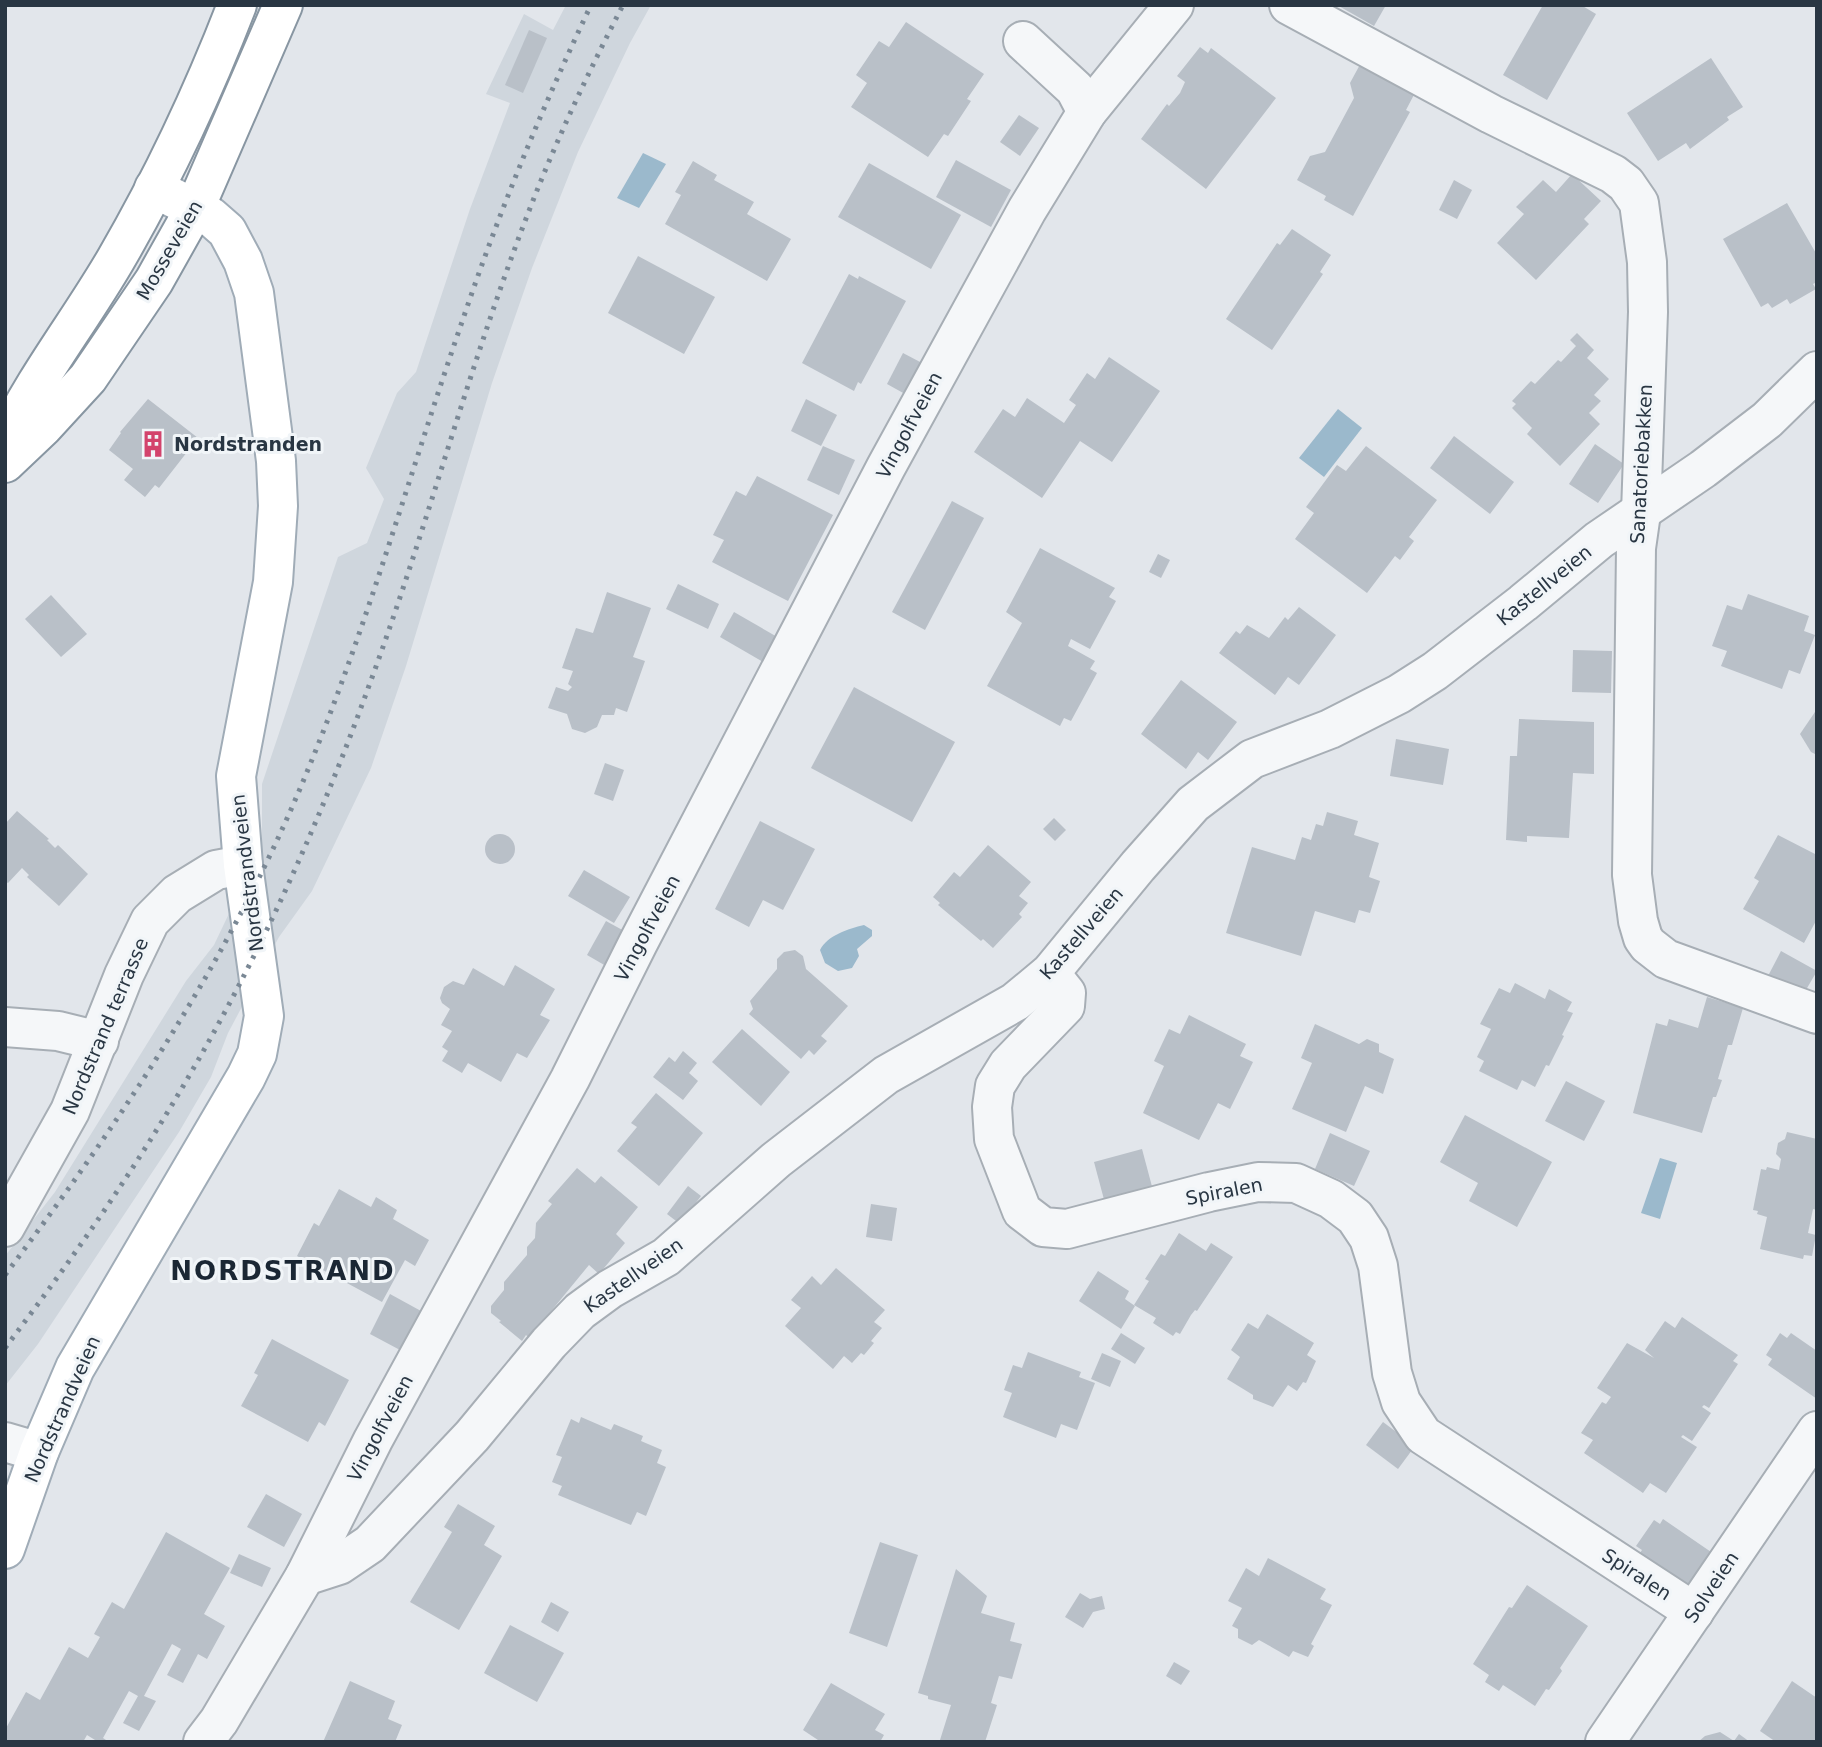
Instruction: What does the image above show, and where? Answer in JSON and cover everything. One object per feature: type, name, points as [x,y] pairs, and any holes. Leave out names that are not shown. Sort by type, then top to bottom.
[{"type":"main road","points":[[5,441],[52,355],[115,260],[154,188],[196,102],[237,5]]},
{"type":"main road","name":"Mosseveien","points":[[5,463],[43,427],[88,377],[154,281],[195,208],[283,5]]},
{"type":"main road","name":"Nordstrandveien","points":[[5,1549],[22,1447],[85,1349],[233,1100],[257,1054],[264,1016],[243,865],[236,776],[273,582],[278,506],[254,293],[243,261],[227,231],[211,217],[154,188]]},
{"type":"street","points":[[1087,112],[1106,62],[1138,5]]},
{"type":"street","name":"Vingolfveien","points":[[204,1741],[219,1721],[305,1576],[373,1440],[570,1079],[886,467],[1027,209],[1087,112],[1174,5]]},
{"type":"street","name":"Sanatoriebakken","points":[[1289,5],[1491,114],[1613,174],[1626,184],[1639,203],[1647,262],[1648,312],[1641,513],[1636,548],[1632,875],[1638,921],[1648,946],[1666,958],[1817,1014]]},
{"type":"street","points":[[1023,41],[1075,89],[1087,112]]},
{"type":"street","name":"Kastellveien","points":[[305,1576],[339,1565],[370,1544],[464,1445],[548,1343],[580,1311],[610,1289],[666,1257],[776,1160],[887,1074],[1015,1002],[1050,973],[1193,804],[1252,759],[1330,729],[1399,694],[1435,671],[1524,603],[1599,540],[1703,469],[1767,420],[1817,371]]},
{"type":"street","name":"Nordstrand terrasse","points":[[5,1227],[16,1212],[70,1111],[124,975],[150,921],[177,894],[216,870],[243,865]]},
{"type":"street","name":"Spiralen","points":[[1050,973],[1066,993],[1065,1006],[1008,1065],[995,1086],[993,1097],[994,1139],[1022,1211],[1043,1227],[1067,1230],[1209,1192],[1258,1182],[1296,1183],[1331,1199],[1355,1217],[1369,1238],[1378,1266],[1392,1373],[1401,1402],[1423,1435],[1694,1612]]},
{"type":"street","points":[[5,1027],[58,1031],[99,1041]]},
{"type":"street","name":"Solveien","points":[[1605,1742],[1817,1431]]},
{"type":"shaded area","points":[[566,5],[651,5],[578,152],[532,268],[492,383],[406,666],[371,768],[312,891],[279,937],[228,1033],[211,1077],[179,1132],[38,1344],[5,1386],[5,1256],[55,1192],[186,981],[214,945],[262,844],[262,784],[338,557],[367,543],[384,499],[366,468],[397,393],[416,372],[470,209],[510,103],[486,94],[524,14],[553,30]]},
{"type":"water","points":[[643,153],[666,164],[639,208],[617,198]]},
{"type":"water","points":[[1338,409],[1362,428],[1324,477],[1299,458]]},
{"type":"water","points":[[864,925],[872,930],[872,936],[857,949],[859,956],[852,968],[838,971],[825,963],[820,950],[828,940]]},
{"type":"water","points":[[1660,1158],[1677,1163],[1660,1219],[1641,1213]]},
{"type":"building","points":[[1337,5],[1386,5],[1374,26]]},
{"type":"building","points":[[1543,5],[1581,5],[1596,14],[1547,100],[1503,75]]},
{"type":"building","points":[[906,22],[984,74],[967,99],[971,101],[948,136],[944,134],[928,157],[851,107],[867,83],[856,75],[879,41],[889,47]]},
{"type":"building","points":[[529,30],[547,38],[523,93],[505,85]]},
{"type":"building","points":[[1200,47],[1208,53],[1211,48],[1276,98],[1206,189],[1141,139],[1167,104],[1169,106],[1180,93],[1185,82],[1177,76]]},
{"type":"building","points":[[1711,58],[1743,107],[1690,149],[1686,143],[1658,161],[1627,113]]},
{"type":"building","points":[[1363,59],[1417,89],[1406,110],[1410,112],[1353,216],[1324,200],[1326,196],[1297,180],[1310,156],[1325,152],[1354,98],[1350,83]]},
{"type":"building","points":[[1019,115],[1039,128],[1020,156],[1000,142]]},
{"type":"building","points":[[956,160],[1011,190],[991,227],[936,197]]},
{"type":"building","points":[[693,161],[717,175],[714,180],[754,202],[747,214],[791,239],[767,281],[665,224],[681,195],[675,192]]},
{"type":"building","points":[[869,163],[961,215],[931,269],[838,217]]},
{"type":"building","points":[[1572,174],[1601,201],[1584,219],[1589,224],[1536,280],[1497,243],[1524,214],[1516,207],[1543,180],[1556,192]]},
{"type":"building","points":[[1454,180],[1472,190],[1457,219],[1439,210]]},
{"type":"building","points":[[1787,203],[1817,255],[1817,282],[1813,284],[1816,289],[1790,304],[1787,299],[1772,308],[1768,303],[1761,307],[1723,239]]},
{"type":"building","points":[[1292,229],[1331,255],[1320,272],[1323,274],[1272,350],[1226,319],[1277,243],[1280,245]]},
{"type":"building","points":[[638,256],[715,297],[684,354],[608,313]]},
{"type":"building","points":[[849,274],[858,279],[859,276],[906,301],[861,384],[858,382],[854,391],[802,363]]},
{"type":"building","points":[[1577,333],[1594,350],[1587,358],[1609,379],[1594,395],[1601,401],[1589,413],[1600,424],[1560,466],[1527,434],[1532,428],[1512,408],[1516,404],[1512,401],[1531,381],[1535,384],[1558,360],[1561,362],[1576,346],[1570,340]]},
{"type":"building","points":[[903,353],[922,363],[905,394],[887,384]]},
{"type":"building","points":[[1109,357],[1160,391],[1112,462],[1080,441],[1042,498],[974,452],[1003,409],[1015,417],[1027,398],[1064,423],[1076,405],[1069,400],[1087,373],[1095,379]]},
{"type":"building","name":"Nordstranden","points":[[148,399],[198,438],[159,488],[155,485],[145,497],[124,480],[133,469],[109,450],[120,432]]},
{"type":"building","points":[[806,399],[837,415],[821,446],[791,431]]},
{"type":"building","points":[[1454,436],[1514,482],[1490,514],[1430,468]]},
{"type":"building","points":[[1595,444],[1624,464],[1598,503],[1569,484]]},
{"type":"building","points":[[823,446],[855,460],[839,495],[807,480]]},
{"type":"building","points":[[1366,446],[1437,500],[1409,537],[1414,541],[1400,560],[1395,556],[1367,593],[1295,539],[1314,513],[1306,507],[1337,465],[1346,471]]},
{"type":"building","points":[[757,476],[833,515],[788,601],[712,562],[724,540],[713,535],[736,491],[746,496]]},
{"type":"building","points":[[952,501],[984,518],[925,630],[892,612]]},
{"type":"building","points":[[1040,548],[1115,588],[1109,597],[1116,601],[1090,649],[1071,639],[1068,646],[1095,661],[1090,669],[1097,673],[1071,721],[1064,718],[1060,726],[987,686],[1022,623],[1006,612]]},
{"type":"building","points":[[1158,554],[1170,560],[1161,578],[1149,572]]},
{"type":"building","points":[[678,584],[719,604],[708,629],[666,609]]},
{"type":"building","points":[[607,592],[651,608],[633,657],[645,661],[627,712],[616,708],[614,715],[602,715],[597,727],[585,733],[572,729],[567,714],[548,708],[556,687],[568,691],[572,687],[568,684],[573,671],[562,668],[576,628],[593,633]]},
{"type":"building","points":[[1748,594],[1809,616],[1804,631],[1815,635],[1800,674],[1789,670],[1782,689],[1721,666],[1727,651],[1712,646],[1727,605],[1742,610]]},
{"type":"building","points":[[51,595],[87,634],[61,657],[25,619]]},
{"type":"building","points":[[1299,607],[1336,635],[1299,685],[1288,677],[1275,695],[1219,653],[1236,631],[1240,634],[1247,625],[1269,638],[1285,617],[1288,620]]},
{"type":"building","points":[[734,612],[779,638],[765,663],[720,637]]},
{"type":"building","points":[[1573,650],[1612,651],[1611,693],[1572,692]]},
{"type":"building","points":[[1181,680],[1237,722],[1208,760],[1198,752],[1186,769],[1141,734]]},
{"type":"building","points":[[854,687],[955,742],[912,822],[811,768]]},
{"type":"building","points":[[1817,709],[1817,755],[1811,752],[1800,734]]},
{"type":"building","points":[[1519,719],[1594,722],[1594,774],[1573,773],[1569,838],[1527,836],[1527,842],[1506,840],[1510,756],[1517,756]]},
{"type":"building","points":[[1396,739],[1449,749],[1443,785],[1390,776]]},
{"type":"building","points":[[605,763],[624,770],[613,801],[594,794]]},
{"type":"building","points":[[17,811],[49,839],[47,840],[55,848],[58,845],[88,874],[59,906],[27,877],[29,875],[22,868],[8,883],[5,881],[5,824]]},
{"type":"building","points":[[1327,812],[1358,821],[1354,835],[1379,843],[1369,877],[1380,881],[1370,913],[1359,910],[1355,923],[1315,911],[1301,956],[1226,933],[1252,847],[1295,860],[1302,837],[1311,840],[1316,824],[1323,826]]},
{"type":"building","points":[[1054,818],[1066,830],[1055,841],[1043,829]]},
{"type":"building","points":[[760,821],[815,849],[783,910],[763,900],[749,927],[715,909]]},
{"type":"building","points":[[500,834],[506,835],[514,843],[514,855],[506,863],[500,864],[494,863],[486,855],[485,849],[486,843],[494,835]]},
{"type":"building","points":[[1778,835],[1817,855],[1817,919],[1804,943],[1743,909],[1759,881],[1754,878]]},
{"type":"building","points":[[988,845],[1031,882],[1019,896],[1028,903],[1019,914],[1022,917],[993,948],[938,905],[940,903],[933,897],[954,872],[960,877]]},
{"type":"building","points":[[584,870],[630,897],[614,923],[568,896]]},
{"type":"building","points":[[606,921],[626,932],[606,966],[587,955]]},
{"type":"building","points":[[795,950],[803,956],[806,969],[848,1006],[821,1036],[827,1041],[814,1055],[809,1050],[801,1059],[749,1014],[753,1009],[750,1001],[777,969],[777,959],[784,952]]},
{"type":"building","points":[[1781,951],[1817,971],[1803,995],[1768,976]]},
{"type":"building","points":[[515,965],[555,989],[540,1015],[550,1020],[527,1058],[517,1053],[501,1082],[468,1063],[462,1073],[442,1061],[448,1051],[442,1047],[452,1031],[441,1025],[450,1009],[440,998],[444,987],[453,981],[464,985],[473,968],[504,986]]},
{"type":"building","points":[[1515,983],[1545,999],[1549,989],[1572,1002],[1567,1011],[1573,1013],[1549,1066],[1546,1065],[1535,1087],[1522,1080],[1517,1090],[1479,1071],[1484,1061],[1477,1057],[1491,1029],[1480,1024],[1499,988],[1510,993]]},
{"type":"building","points":[[1707,997],[1743,1008],[1732,1045],[1728,1045],[1718,1079],[1722,1080],[1716,1097],[1713,1097],[1702,1133],[1633,1113],[1656,1023],[1667,1026],[1669,1019],[1698,1028]]},
{"type":"building","points":[[1189,1015],[1246,1044],[1240,1056],[1253,1062],[1230,1109],[1218,1103],[1199,1140],[1143,1113],[1164,1066],[1154,1061],[1169,1029],[1180,1034]]},
{"type":"building","points":[[1315,1024],[1359,1044],[1367,1039],[1379,1044],[1379,1052],[1394,1059],[1383,1094],[1365,1086],[1346,1132],[1292,1109],[1312,1063],[1301,1058]]},
{"type":"building","points":[[742,1029],[790,1072],[761,1106],[712,1062]]},
{"type":"building","points":[[683,1051],[697,1063],[689,1073],[698,1081],[683,1100],[653,1077],[669,1057],[675,1062]]},
{"type":"building","points":[[1566,1081],[1605,1101],[1584,1141],[1545,1121]]},
{"type":"building","points":[[656,1093],[703,1133],[659,1186],[617,1151],[637,1127],[631,1123]]},
{"type":"building","points":[[1465,1115],[1552,1162],[1517,1227],[1469,1201],[1478,1183],[1440,1162]]},
{"type":"building","points":[[1787,1132],[1817,1139],[1817,1210],[1813,1209],[1808,1233],[1816,1235],[1812,1256],[1804,1255],[1803,1259],[1760,1249],[1767,1217],[1753,1210],[1761,1169],[1766,1170],[1767,1167],[1779,1170],[1781,1159],[1776,1154],[1778,1143],[1785,1139]]},
{"type":"building","points":[[1330,1133],[1370,1151],[1354,1186],[1315,1169]]},
{"type":"building","points":[[1142,1149],[1154,1194],[1106,1207],[1094,1162]]},
{"type":"building","points":[[577,1168],[595,1183],[601,1176],[638,1207],[616,1234],[625,1243],[599,1274],[589,1265],[529,1338],[526,1335],[522,1341],[491,1313],[491,1306],[504,1290],[504,1282],[527,1255],[527,1247],[535,1238],[536,1223],[552,1204],[548,1201]]},
{"type":"building","points":[[688,1186],[701,1196],[680,1224],[667,1214]]},
{"type":"building","points":[[339,1189],[371,1207],[376,1197],[397,1210],[393,1219],[429,1240],[415,1266],[405,1260],[382,1302],[297,1256],[314,1223],[319,1226]]},
{"type":"building","points":[[871,1204],[897,1208],[892,1241],[866,1237]]},
{"type":"building","points":[[1179,1233],[1206,1251],[1211,1243],[1233,1257],[1180,1334],[1176,1332],[1173,1336],[1153,1323],[1156,1318],[1134,1305],[1149,1281],[1145,1279],[1161,1254],[1165,1256]]},
{"type":"building","points":[[836,1268],[885,1310],[874,1322],[882,1328],[864,1355],[861,1353],[852,1363],[844,1356],[833,1369],[785,1326],[801,1308],[791,1300],[812,1276],[821,1285]]},
{"type":"building","points":[[1098,1271],[1129,1291],[1125,1299],[1135,1306],[1121,1329],[1079,1301]]},
{"type":"building","points":[[390,1294],[421,1311],[400,1350],[370,1334]]},
{"type":"building","points":[[1267,1314],[1314,1343],[1307,1355],[1316,1361],[1306,1383],[1303,1382],[1297,1391],[1288,1385],[1273,1407],[1253,1399],[1253,1395],[1227,1379],[1240,1357],[1231,1350],[1248,1323],[1258,1329]]},
{"type":"building","points":[[1682,1317],[1738,1355],[1733,1361],[1738,1364],[1709,1408],[1704,1405],[1702,1407],[1711,1413],[1692,1441],[1683,1435],[1681,1437],[1697,1447],[1666,1493],[1650,1483],[1643,1493],[1584,1453],[1593,1440],[1581,1433],[1602,1402],[1606,1404],[1611,1397],[1597,1388],[1627,1343],[1654,1358],[1645,1350],[1665,1321],[1675,1328]]},
{"type":"building","points":[[1121,1333],[1145,1348],[1135,1364],[1111,1349]]},
{"type":"building","points":[[1780,1333],[1787,1338],[1791,1333],[1817,1351],[1817,1399],[1768,1365],[1772,1359],[1766,1355]]},
{"type":"building","points":[[272,1339],[349,1380],[325,1426],[319,1422],[308,1442],[241,1406],[258,1375],[254,1373]]},
{"type":"building","points":[[1028,1352],[1081,1372],[1079,1377],[1095,1383],[1077,1430],[1061,1424],[1056,1438],[1003,1417],[1012,1393],[1004,1390],[1013,1365],[1022,1368]]},
{"type":"building","points":[[1102,1353],[1121,1361],[1110,1387],[1091,1379]]},
{"type":"building","points":[[581,1417],[611,1430],[614,1424],[643,1436],[641,1441],[662,1450],[657,1463],[666,1467],[646,1516],[637,1512],[631,1525],[558,1495],[562,1486],[552,1482],[562,1457],[556,1455],[571,1419],[579,1423]]},
{"type":"building","points":[[1383,1422],[1415,1446],[1398,1469],[1366,1445]]},
{"type":"building","points":[[266,1494],[302,1514],[284,1547],[247,1527]]},
{"type":"building","points":[[458,1504],[495,1526],[484,1545],[502,1556],[459,1630],[410,1602],[452,1532],[444,1527]]},
{"type":"building","points":[[1663,1519],[1714,1554],[1689,1590],[1638,1556],[1642,1550],[1636,1546],[1654,1520],[1660,1524]]},
{"type":"building","points":[[166,1532],[230,1568],[204,1614],[225,1626],[207,1659],[198,1654],[183,1683],[167,1675],[181,1649],[172,1644],[144,1696],[156,1701],[139,1731],[123,1723],[138,1696],[129,1691],[103,1738],[109,1742],[94,1742],[95,1740],[87,1735],[83,1742],[5,1742],[5,1730],[26,1692],[40,1700],[69,1647],[88,1658],[100,1637],[94,1634],[112,1602],[124,1609]]},
{"type":"building","points":[[880,1542],[918,1555],[887,1647],[849,1633]]},
{"type":"building","points":[[239,1554],[271,1568],[262,1587],[230,1573]]},
{"type":"building","points":[[1268,1558],[1326,1589],[1320,1599],[1332,1605],[1311,1644],[1314,1646],[1308,1657],[1293,1651],[1289,1657],[1259,1640],[1252,1645],[1238,1638],[1238,1629],[1232,1626],[1242,1608],[1228,1601],[1246,1568],[1259,1576]]},
{"type":"building","points":[[956,1569],[987,1596],[981,1613],[1015,1623],[1010,1641],[1022,1644],[1012,1679],[999,1676],[991,1703],[997,1705],[985,1742],[940,1740],[951,1705],[928,1699],[928,1696],[918,1693]]},
{"type":"building","points":[[1527,1585],[1588,1626],[1560,1668],[1562,1671],[1535,1706],[1503,1685],[1499,1691],[1485,1682],[1489,1675],[1473,1664],[1509,1607],[1512,1608]]},
{"type":"building","points":[[1080,1593],[1090,1599],[1102,1596],[1105,1609],[1093,1612],[1083,1628],[1065,1617]]},
{"type":"building","points":[[551,1602],[569,1612],[558,1632],[541,1622]]},
{"type":"building","points":[[510,1625],[564,1653],[537,1702],[484,1673]]},
{"type":"building","points":[[1174,1662],[1190,1671],[1181,1685],[1166,1676]]},
{"type":"building","points":[[350,1681],[395,1701],[388,1719],[402,1725],[395,1742],[323,1742]]},
{"type":"building","points":[[1792,1681],[1817,1698],[1817,1742],[1776,1742],[1760,1731]]},
{"type":"building","points":[[831,1683],[885,1714],[875,1730],[884,1735],[880,1742],[821,1742],[803,1730]]},
{"type":"building","points":[[1720,1732],[1734,1741],[1739,1734],[1750,1742],[1698,1742],[1705,1736]]},
{"type":"railway","points":[[5,1275],[92,1155],[174,1031],[247,902],[279,835],[309,767],[351,656],[491,239],[538,121],[591,5]]},
{"type":"railway","points":[[5,1348],[101,1215],[168,1111],[216,1029],[288,884],[351,734],[392,622],[472,373],[538,188],[589,73],[623,5]]},
{"type":"place","name":"Nordstranden","points":[[153,444]]},
{"type":"district","name":"NORDSTRAND","points":[[283,1271]]}]
